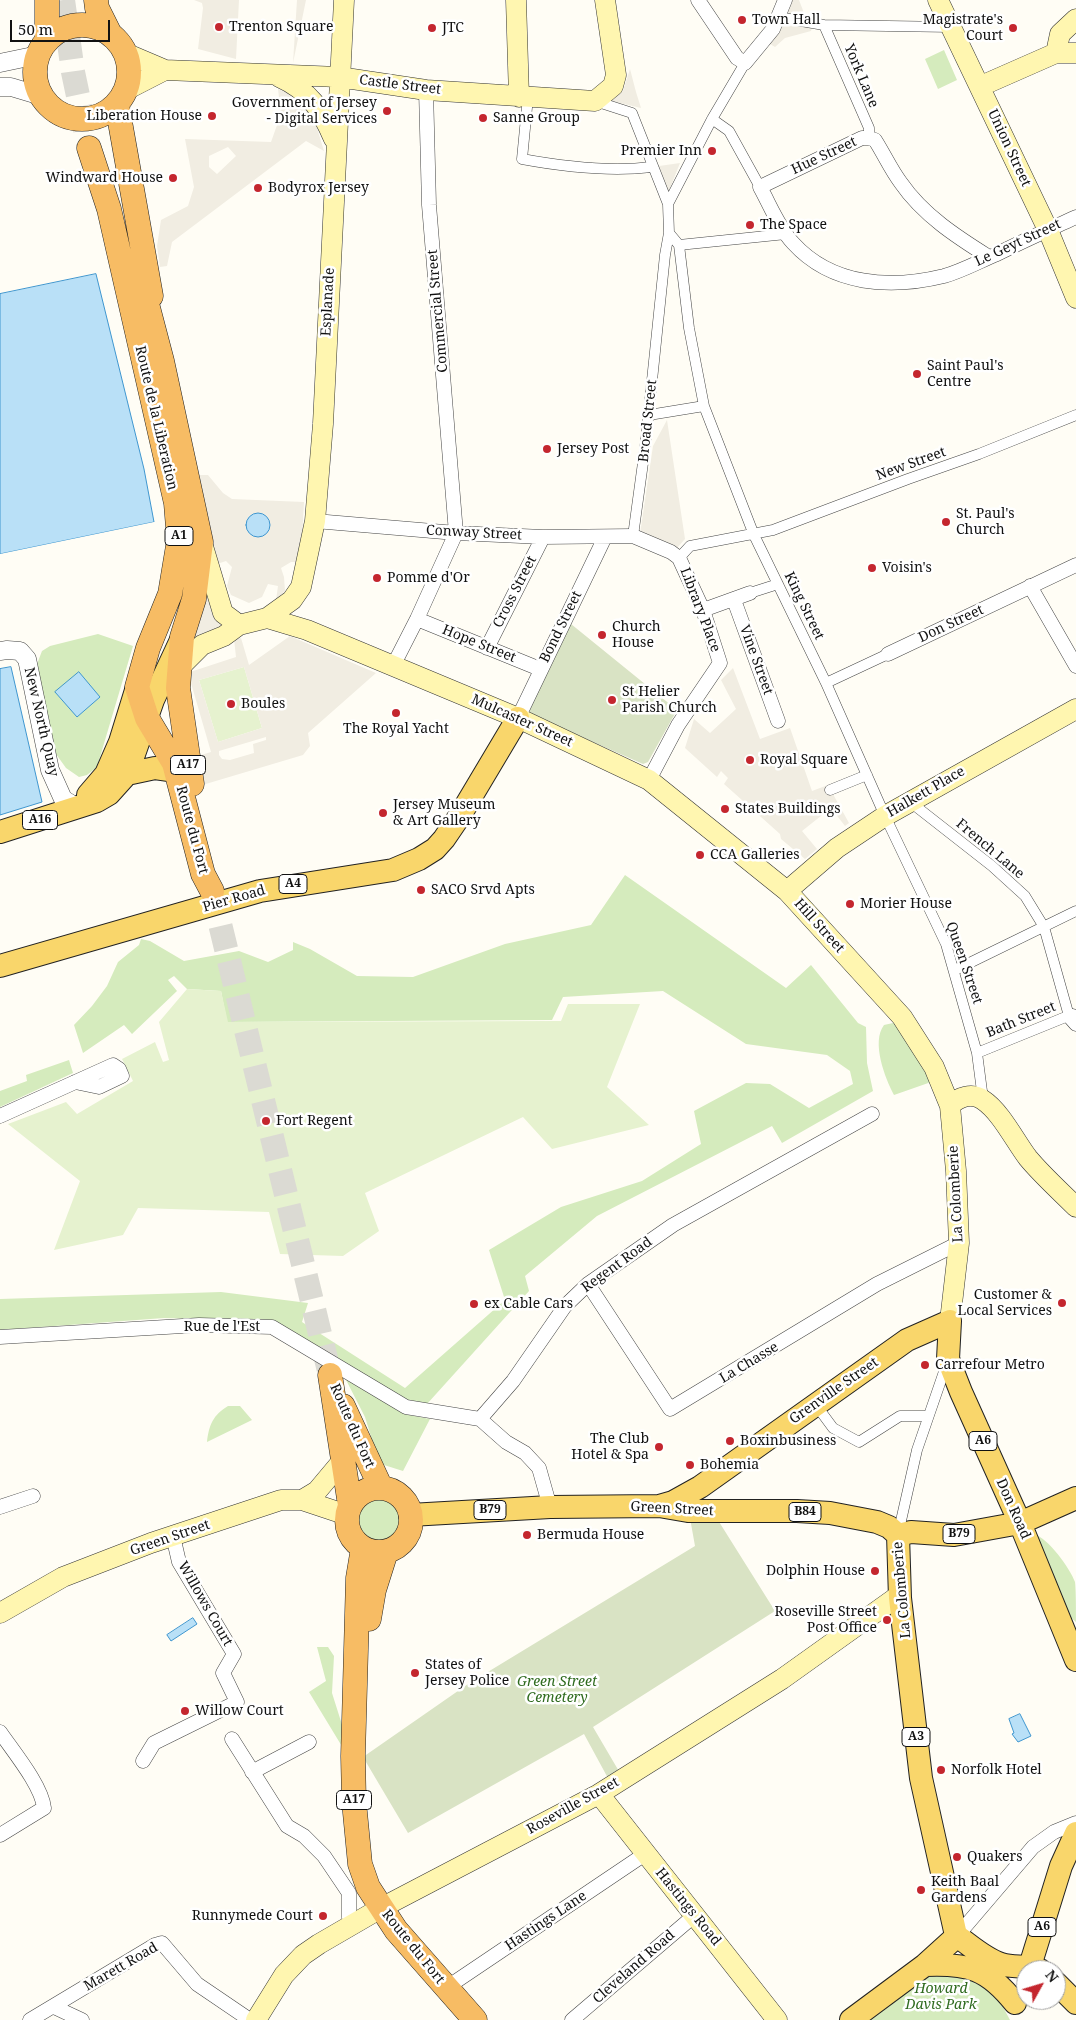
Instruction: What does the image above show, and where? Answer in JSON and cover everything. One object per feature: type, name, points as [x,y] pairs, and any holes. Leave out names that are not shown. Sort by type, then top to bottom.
[{"type":"highway","points":[[47,0],[42,48],[35,69],[36,83],[41,96],[52,109],[65,117],[79,120],[93,119],[106,114],[122,97]]},
{"type":"highway","points":[[96,0],[97,8],[110,34]]},
{"type":"highway","points":[[42,48],[57,32],[77,26],[98,28],[110,34],[119,42],[125,53]]},
{"type":"highway","name":"A1","points":[[125,53],[129,71],[122,97],[162,362]]},
{"type":"highway","name":"A1","points":[[65,117],[84,169],[148,381]]},
{"type":"highway","name":"Route de la Liberation","points":[[137,687],[148,648],[170,594],[179,540],[176,503],[96,146],[162,362],[201,542],[194,599],[182,637]]},
{"type":"highway","name":"A17","points":[[179,677],[182,637]]},
{"type":"highway","name":"Route du Fort","points":[[137,687],[147,718],[174,763],[203,874],[212,891],[211,871],[188,769],[179,677]]},
{"type":"highway","name":"Route du Fort","points":[[349,1510],[330,1375],[350,1424],[381,1488]]},
{"type":"highway","points":[[381,1488],[403,1499],[410,1515],[410,1530],[396,1548],[386,1552],[375,1552],[363,1548],[350,1535],[347,1525],[349,1510],[356,1497],[365,1491],[381,1488]]},
{"type":"highway","name":"Route du Fort","points":[[363,1548],[358,1578],[353,1756],[360,1864],[368,1887],[396,1930],[475,2020]]},
{"type":"highway","name":"Route du Fort","points":[[356,1687],[374,1590],[386,1552]]},
{"type":"main road","name":"Esplanade","points":[[267,618],[292,600],[301,587],[315,522],[322,424],[344,0]]},
{"type":"main road","points":[[516,0],[524,97]]},
{"type":"main road","points":[[595,101],[613,86],[616,75],[605,0]]},
{"type":"main road","name":"Union Street","points":[[938,0],[981,86],[1048,230],[1076,298]]},
{"type":"main road","points":[[1056,53],[1060,34],[1076,19]]},
{"type":"main road","name":"Castle Street","points":[[125,53],[165,70],[339,77],[426,90],[595,101]]},
{"type":"main road","points":[[981,86],[1056,53],[1076,54]]},
{"type":"main road","name":"Castle Street","points":[[122,97],[165,70]]},
{"type":"main road","points":[[273,74],[295,84],[313,99],[324,116],[336,144]]},
{"type":"main road","points":[[201,542],[223,613],[239,625]]},
{"type":"main road","points":[[292,600],[297,614],[307,630]]},
{"type":"main road","points":[[179,677],[202,645],[224,636],[239,625],[267,618]]},
{"type":"main road","name":"Mulcaster Street","points":[[267,618],[307,630],[518,718],[649,780]]},
{"type":"main road","name":"A1","points":[[77,806],[109,794],[127,774],[147,718],[182,637]]},
{"type":"main road","name":"A1","points":[[77,806],[106,774],[120,742],[137,687]]},
{"type":"main road","name":"Halkett Place","points":[[787,891],[838,848],[885,816],[1076,708]]},
{"type":"main road","name":"Pier Road","points":[[0,966],[260,891],[393,870],[419,859],[435,849],[444,839],[518,718]]},
{"type":"main road","points":[[127,774],[155,768],[176,771]]},
{"type":"main road","name":"Hill Street","points":[[649,780],[787,891],[902,1017],[934,1067],[950,1106]]},
{"type":"main road","name":"A16","points":[[0,832],[77,806]]},
{"type":"main road","points":[[950,1106],[956,1099],[969,1096],[983,1099],[995,1112],[1029,1159],[1076,1207]]},
{"type":"main road","name":"La Colomberie","points":[[948,1359],[950,1321],[959,1243],[956,1171],[950,1106]]},
{"type":"main road","name":"Grenville Street","points":[[660,1506],[673,1502],[700,1487],[907,1340],[950,1321]]},
{"type":"main road","name":"Don Road","points":[[948,1359],[1020,1523],[1076,1660]]},
{"type":"main road","points":[[302,1500],[317,1491],[343,1460]]},
{"type":"main road","points":[[700,1487],[698,1496],[708,1512]]},
{"type":"main road","points":[[1020,1523],[1076,1498]]},
{"type":"main road","name":"Green Street","points":[[0,1613],[63,1577],[173,1536],[281,1500],[302,1500],[349,1510]]},
{"type":"main road","name":"Green Street","points":[[410,1515],[550,1507],[660,1506],[708,1512],[796,1511],[830,1513],[877,1522],[889,1527],[898,1535]]},
{"type":"main road","name":"B79","points":[[898,1535],[911,1532],[954,1535],[1020,1523]]},
{"type":"main road","name":"La Colomberie","points":[[898,1535],[900,1598],[921,1778],[956,1933]]},
{"type":"main road","name":"Roseville Street","points":[[256,2020],[284,1975],[303,1956],[381,1908],[599,1794],[782,1679],[894,1599],[900,1598]]},
{"type":"main road","name":"Hastings Road","points":[[599,1794],[777,2020]]},
{"type":"main road","name":"A6","points":[[1034,1960],[1061,1866],[1076,1832]]},
{"type":"main road","points":[[850,2020],[925,1965],[956,1933],[986,1958],[1001,1964],[1016,1967]]},
{"type":"main road","points":[[925,1965],[952,1964],[973,1968],[992,1978],[1003,1988],[1016,2012]]},
{"type":"main road","points":[[1066,1993],[1076,2003]]},
{"type":"street","points":[[698,0],[737,58],[745,63]]},
{"type":"street","points":[[668,204],[712,119],[745,63],[765,41],[785,0]]},
{"type":"street","points":[[778,17],[824,25],[952,27]]},
{"type":"street","name":"York Lane","points":[[824,25],[869,128],[866,138]]},
{"type":"street","points":[[0,63],[42,48]]},
{"type":"street","points":[[0,87],[11,87],[41,96]]},
{"type":"street","name":"Commercial Street","points":[[426,90],[427,178],[456,533]]},
{"type":"street","points":[[524,97],[522,159],[557,166],[616,170],[652,167],[668,204]]},
{"type":"street","name":"Castle Street","points":[[595,101],[632,113],[652,167]]},
{"type":"street","points":[[712,119],[729,131],[760,187]]},
{"type":"street","name":"Hue Street","points":[[760,187],[866,138],[875,140],[901,183],[925,210],[958,238],[989,257]]},
{"type":"street","name":"Le Geyt Street","points":[[760,187],[786,234],[793,243],[822,268],[850,279],[890,284],[918,281],[961,270],[1076,216]]},
{"type":"street","name":"Broad Street","points":[[633,536],[649,415],[665,255],[669,233],[668,204]]},
{"type":"street","points":[[669,233],[679,245],[786,234]]},
{"type":"street","name":"King Street","points":[[679,245],[689,328],[704,406],[754,535],[826,683],[885,816]]},
{"type":"street","points":[[649,415],[704,406]]},
{"type":"street","name":"New Street","points":[[679,558],[690,546],[773,530],[979,454],[1076,415]]},
{"type":"street","name":"Conway Street","points":[[315,522],[456,533],[543,537],[633,536]]},
{"type":"street","points":[[393,666],[417,619],[456,533]]},
{"type":"street","points":[[633,536],[672,552],[679,558]]},
{"type":"street","name":"Cross Street","points":[[488,648],[543,537]]},
{"type":"street","name":"Bond Street","points":[[518,718],[605,537]]},
{"type":"street","name":"Library Place","points":[[649,780],[678,725],[720,662],[703,610],[679,558]]},
{"type":"street","name":"Don Street","points":[[826,683],[1076,565]]},
{"type":"street","points":[[703,610],[778,584]]},
{"type":"street","points":[[1030,586],[1076,666]]},
{"type":"street","name":"Vine Street","points":[[734,600],[778,721]]},
{"type":"street","name":"Hope Street","points":[[417,619],[540,670]]},
{"type":"street","name":"New North Quay","points":[[0,651],[20,651],[26,659],[50,770],[63,799],[77,806]]},
{"type":"street","points":[[830,790],[867,775]]},
{"type":"street","name":"French Lane","points":[[909,802],[992,866],[1025,896],[1044,927],[1074,1018]]},
{"type":"street","name":"Queen Street","points":[[885,816],[946,944],[955,970],[977,1053],[983,1099]]},
{"type":"street","points":[[955,970],[1076,911]]},
{"type":"street","name":"Bath Street","points":[[977,1053],[1074,1018]]},
{"type":"street","points":[[0,1116],[74,1082]]},
{"type":"street","name":"Regent Road","points":[[480,1419],[513,1381],[565,1306],[588,1284],[673,1225],[872,1114]]},
{"type":"street","name":"La Chasse","points":[[588,1284],[670,1409],[877,1284],[959,1243]]},
{"type":"street","name":"Rue de l'Est","points":[[0,1338],[199,1325],[272,1327],[406,1408],[480,1419]]},
{"type":"street","name":"La Colomberie","points":[[898,1535],[917,1450],[948,1359]]},
{"type":"street","points":[[815,1404],[833,1428],[859,1442],[900,1416],[928,1416]]},
{"type":"street","points":[[480,1419],[506,1442],[525,1453],[539,1468],[550,1507]]},
{"type":"street","points":[[0,1507],[33,1496]]},
{"type":"street","name":"Willows Court","points":[[143,1761],[154,1743],[236,1702],[223,1674],[234,1654],[179,1562],[173,1536]]},
{"type":"street","points":[[0,1732],[44,1800],[44,1808],[0,1835]]},
{"type":"street","points":[[232,1739],[287,1826],[304,1836],[324,1856],[348,1893],[351,1926]]},
{"type":"street","points":[[252,1772],[309,1742]]},
{"type":"street","points":[[956,1933],[964,1928],[1034,1847],[1054,1832],[1076,1823]]},
{"type":"street","name":"Hastings Lane","points":[[446,1988],[645,1854]]},
{"type":"street","name":"Cleveland Road","points":[[572,2020],[695,1914]]},
{"type":"street","name":"Marett Road","points":[[30,2020],[155,1945],[162,1943],[197,1984],[250,2020]]},
{"type":"street","points":[[54,2007],[82,2020]]},
{"type":"green space","points":[[944,50],[957,80],[938,89],[925,59]]},
{"type":"green space","points":[[571,624],[677,710],[648,762],[643,764],[534,716],[530,712],[529,707]]},
{"type":"green space","points":[[98,634],[133,646],[97,767],[87,775],[79,777],[66,768],[56,754],[37,664],[42,651],[50,646]]},
{"type":"green space","name":"Boules","points":[[244,667],[262,728],[218,742],[199,680]]},
{"type":"green space","points":[[625,875],[786,988],[811,965],[858,1023],[866,1027],[867,1063],[873,1091],[782,1143],[772,1126],[597,1216],[525,1276],[529,1291],[427,1404],[404,1399],[275,1321],[164,1318],[0,1330],[0,1299],[221,1292],[308,1303],[302,1322],[405,1388],[505,1300],[489,1250],[561,1207],[642,1181],[701,1144],[694,1111],[746,1083],[770,1084],[809,1108],[853,1084],[850,1071],[827,1055],[746,1044],[663,991],[563,997],[552,1020],[227,1022],[221,991],[187,989],[174,976],[168,980],[177,991],[132,1034],[124,1025],[83,1053],[74,1025],[107,986],[118,962],[139,945],[141,939],[150,941],[184,961],[239,951],[268,962],[293,950],[293,942],[310,949],[357,976],[413,977],[505,944],[591,925]]},
{"type":"green space","name":"Fort Regent","points":[[187,989],[221,991],[228,1022],[561,1021],[568,1004],[640,1004],[607,1087],[649,1125],[552,1149],[523,1117],[365,1193],[379,1231],[343,1256],[280,1254],[269,1212],[138,1208],[123,1235],[54,1250],[80,1181],[8,1124],[66,1102],[77,1114],[133,1081],[122,1059],[155,1042],[163,1062],[169,1060],[159,1022]]},
{"type":"green space","points":[[893,1023],[901,1027],[934,1081],[894,1095],[883,1070],[879,1050],[880,1032],[884,1025]]},
{"type":"green space","points":[[69,1060],[73,1073],[0,1107],[0,1091],[27,1081],[26,1075]]},
{"type":"green space","points":[[344,1376],[409,1415],[430,1419],[403,1471],[384,1465],[376,1453],[365,1417]]},
{"type":"green space","points":[[228,1406],[240,1406],[252,1420],[207,1442],[209,1430],[215,1417]]},
{"type":"green space","points":[[379,1488],[397,1494],[405,1502],[411,1520],[405,1538],[397,1546],[379,1552],[361,1546],[353,1538],[347,1520],[353,1502],[361,1494]]},
{"type":"green space","name":"Green Street Cemetery","points":[[716,1517],[775,1611],[593,1727],[620,1773],[609,1780],[584,1734],[408,1833],[363,1757],[468,1684],[695,1546],[690,1518]]},
{"type":"green space","points":[[1034,1534],[1052,1547],[1064,1562],[1075,1582],[1076,1622],[1070,1617]]},
{"type":"green space","points":[[317,1647],[328,1647],[334,1656],[332,1693],[344,1731],[346,1753],[309,1692],[326,1681]]},
{"type":"green space","name":"Howard Davis Park","points":[[930,1973],[954,1973],[986,1988],[996,1994],[1010,2020],[863,2020]]},
{"type":"shaded area","name":"Trenton Square","points":[[194,0],[239,0],[236,59],[198,49],[203,8],[202,3]]},
{"type":"shaded area","name":"Trenton Square","points":[[297,0],[306,0],[293,63]]},
{"type":"shaded area","points":[[785,0],[799,0],[804,13],[813,24],[811,31],[785,38],[775,47],[765,41]]},
{"type":"shaded area","points":[[630,69],[641,108],[607,100],[611,96],[623,91]]},
{"type":"shaded area","points":[[278,89],[292,95],[313,115],[324,151],[306,141],[172,242],[167,266],[160,267],[157,246],[161,220],[188,206],[194,187],[185,139],[271,142],[281,114]],"holes":[[[228,147],[236,156],[217,174],[209,167],[209,156]]]},
{"type":"shaded area","points":[[680,163],[668,193],[659,166]]},
{"type":"shaded area","points":[[667,420],[685,539],[677,548],[640,534],[653,446]]},
{"type":"shaded area","points":[[197,475],[208,475],[223,493],[232,499],[304,502],[302,538],[298,562],[291,562],[281,568],[285,591],[276,600],[278,586],[268,584],[262,597],[249,603],[231,595],[227,586],[232,567],[226,561],[217,564]]},
{"type":"shaded area","points":[[206,571],[228,624],[192,647]]},
{"type":"shaded area","points":[[290,636],[376,673],[308,733],[310,746],[303,755],[199,786],[195,757],[211,752],[191,683],[187,684],[184,674],[236,657],[234,639],[241,638],[249,665]],"holes":[[[244,667],[262,728],[218,742],[199,680]],[[266,737],[266,740],[253,744],[254,753],[230,760],[222,759],[219,755],[219,751]]]},
{"type":"shaded area","name":"Royal Square","points":[[733,668],[760,739],[790,728],[812,791],[828,785],[849,823],[845,826],[831,808],[802,831],[817,849],[805,859],[781,839],[780,834],[724,784],[728,778],[721,771],[717,777],[685,748],[694,719],[710,733],[736,709],[721,680]]},
{"type":"water","points":[[96,274],[144,469],[154,522],[0,554],[0,294]]},
{"type":"water","points":[[258,513],[266,517],[270,525],[266,533],[258,537],[250,533],[246,525],[250,517]]},
{"type":"water","points":[[11,667],[42,802],[0,815],[0,669]]},
{"type":"water","points":[[79,672],[100,697],[77,717],[55,692]]},
{"type":"water","points":[[193,1618],[197,1624],[171,1641],[167,1635]]},
{"type":"water","points":[[1020,1714],[1031,1736],[1018,1742],[1012,1734],[1014,1733],[1009,1719]]},
{"type":"pier","points":[[154,522],[154,524],[0,557],[0,554]]},
{"type":"tunnel","points":[[63,0],[73,72],[89,148]]},
{"type":"tunnel","points":[[212,891],[330,1375]]},
{"type":"place","name":"Town Hall","points":[[742,20]]},
{"type":"place","name":"Trenton Square","points":[[219,27]]},
{"type":"place","name":"JTC","points":[[432,28]]},
{"type":"place","name":"Magistrate's Court","points":[[1013,28]]},
{"type":"place","name":"Government of Jersey - Digital Services","points":[[387,111]]},
{"type":"place","name":"Liberation House","points":[[212,116]]},
{"type":"place","name":"Sanne Group","points":[[483,118]]},
{"type":"place","name":"Premier Inn","points":[[712,151]]},
{"type":"place","name":"Windward House","points":[[173,178]]},
{"type":"place","name":"Bodyrox Jersey","points":[[258,188]]},
{"type":"place","name":"The Space","points":[[750,225]]},
{"type":"place","name":"Saint Paul's Centre","points":[[917,374]]},
{"type":"place","name":"Jersey Post","points":[[547,449]]},
{"type":"place","name":"St. Paul's Church","points":[[946,522]]},
{"type":"place","name":"Voisin's","points":[[872,568]]},
{"type":"place","name":"Pomme d'Or","points":[[377,578]]},
{"type":"place","name":"Church House","points":[[602,635]]},
{"type":"place","name":"St Helier Parish Church","points":[[612,700]]},
{"type":"place","name":"Boules","points":[[231,704]]},
{"type":"place","name":"The Royal Yacht","points":[[396,713]]},
{"type":"place","name":"Royal Square","points":[[750,760]]},
{"type":"place","name":"States Buildings","points":[[725,809]]},
{"type":"place","name":"Jersey Museum & Art Gallery","points":[[383,813]]},
{"type":"place","name":"CCA Galleries","points":[[700,855]]},
{"type":"place","name":"SACO Srvd Apts","points":[[421,890]]},
{"type":"place","name":"Morier House","points":[[850,904]]},
{"type":"place","name":"Fort Regent","points":[[266,1121]]},
{"type":"place","name":"Customer & Local Services","points":[[1062,1303]]},
{"type":"place","name":"ex Cable Cars","points":[[474,1304]]},
{"type":"place","name":"Carrefour Metro","points":[[925,1365]]},
{"type":"place","name":"Boxinbusiness","points":[[730,1441]]},
{"type":"place","name":"The Club Hotel & Spa","points":[[659,1447]]},
{"type":"place","name":"Bohemia","points":[[690,1465]]},
{"type":"place","name":"Bermuda House","points":[[527,1535]]},
{"type":"place","name":"Dolphin House","points":[[875,1571]]},
{"type":"place","name":"Roseville Street Post Office","points":[[887,1620]]},
{"type":"place","name":"States of Jersey Police","points":[[415,1673]]},
{"type":"place","name":"Willow Court","points":[[185,1711]]},
{"type":"place","name":"Norfolk Hotel","points":[[941,1770]]},
{"type":"place","name":"Quakers","points":[[957,1857]]},
{"type":"place","name":"Keith Baal Gardens","points":[[921,1890]]},
{"type":"place","name":"Runnymede Court","points":[[323,1916]]}]
